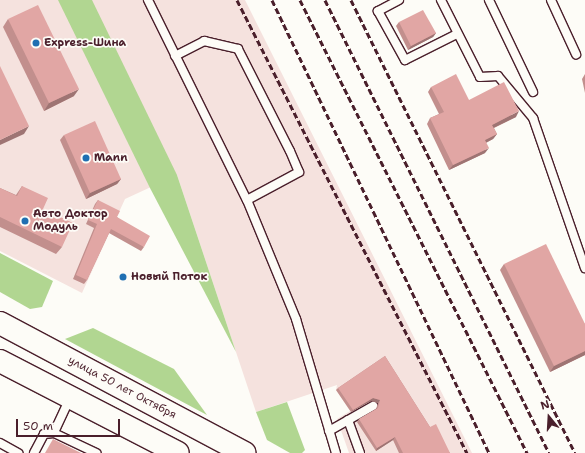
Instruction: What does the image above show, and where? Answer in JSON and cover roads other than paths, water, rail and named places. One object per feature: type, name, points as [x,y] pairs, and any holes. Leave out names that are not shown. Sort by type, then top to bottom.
[{"type":"main road","name":"улица 50 лет Октября","points":[[0,323],[245,453]]},
{"type":"main road","points":[[0,361],[173,450],[188,442],[189,424]]},
{"type":"lane","points":[[148,0],[247,200],[296,319],[336,453]]},
{"type":"lane","points":[[399,0],[378,11],[405,60],[457,34]]},
{"type":"lane","points":[[441,0],[480,77],[498,76],[533,118],[585,268]]},
{"type":"lane","points":[[489,0],[532,92]]},
{"type":"lane","points":[[550,0],[576,54]]},
{"type":"lane","points":[[175,56],[204,41],[238,49],[290,151],[299,172],[247,200]]},
{"type":"lane","points":[[54,433],[70,397]]},
{"type":"lane","points":[[329,431],[372,406]]},
{"type":"lane","points":[[348,420],[360,453]]},
{"type":"lane","points":[[34,453],[44,434],[54,433],[96,453]]},
{"type":"lane","points":[[0,443],[18,453]]},
{"type":"railway","points":[[237,0],[467,453]]},
{"type":"railway","points":[[272,0],[489,453]]},
{"type":"railway","points":[[300,0],[527,453]]},
{"type":"railway","points":[[325,0],[549,453]]},
{"type":"railway","points":[[351,0],[575,453]]},
{"type":"place","name":"Express-Шина","points":[[36,43]]},
{"type":"place","name":"Mann","points":[[86,158]]},
{"type":"place","name":"Авто Доктор Модуль","points":[[25,221]]},
{"type":"place","name":"Новый Поток","points":[[123,277]]}]
